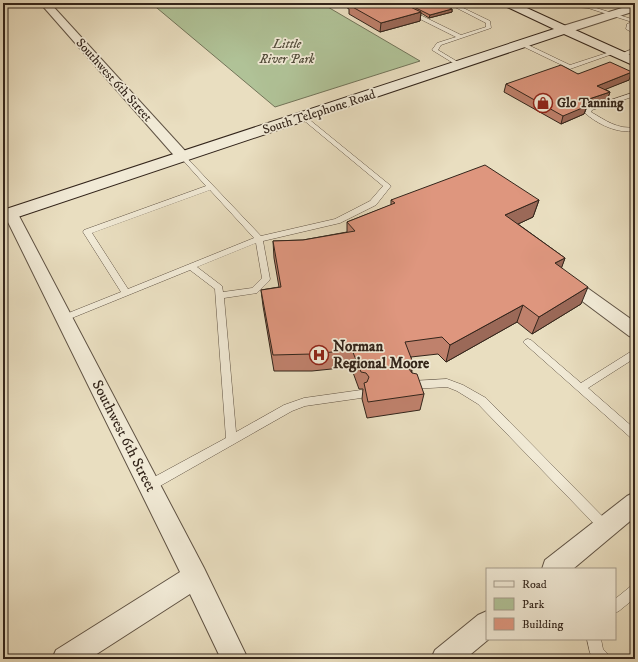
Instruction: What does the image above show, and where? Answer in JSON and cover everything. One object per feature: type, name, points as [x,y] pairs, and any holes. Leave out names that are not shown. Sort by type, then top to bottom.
[{"type":"main road","points":[[507,3],[567,29],[635,62]]},
{"type":"main road","name":"South Telephone Road","points":[[7,215],[635,7]]},
{"type":"street","name":"Southwest 6th Street","points":[[44,3],[183,157]]},
{"type":"street","name":"Southwest 6th Street","points":[[7,215],[64,318],[196,577],[234,659]]},
{"type":"street","points":[[580,291],[635,331]]},
{"type":"street","points":[[555,568],[635,503]]},
{"type":"street","points":[[65,659],[196,577]]},
{"type":"street","points":[[444,659],[486,625]]},
{"type":"lane","points":[[401,3],[400,6],[460,37]]},
{"type":"lane","points":[[449,3],[488,22],[489,28],[439,44],[435,50],[460,65]]},
{"type":"lane","points":[[535,3],[589,7],[635,22]]},
{"type":"lane","points":[[589,7],[600,3]]},
{"type":"lane","points":[[635,22],[629,25],[628,29],[635,33]]},
{"type":"lane","points":[[522,44],[570,67],[618,53],[635,50]]},
{"type":"lane","points":[[635,94],[590,109],[588,113],[618,129],[628,131],[635,129]]},
{"type":"lane","points":[[64,318],[260,239],[337,221],[374,203],[387,186],[303,117]]},
{"type":"lane","points":[[183,157],[260,239],[266,279],[254,291],[219,296]]},
{"type":"lane","points":[[126,293],[87,232],[211,187]]},
{"type":"lane","points":[[192,267],[219,288],[219,315],[230,405],[231,440]]},
{"type":"lane","points":[[528,342],[635,435]]},
{"type":"lane","points":[[581,388],[635,353]]},
{"type":"lane","points":[[412,385],[447,383],[460,388],[482,401],[606,527]]},
{"type":"lane","points":[[149,486],[288,408],[304,402],[361,394]]},
{"type":"lane","points":[[616,606],[635,590]]},
{"type":"lane","points":[[594,640],[597,653],[603,659]]},
{"type":"green space","name":"Little River Park","points":[[151,3],[321,3],[420,61],[275,107]]},
{"type":"building","points":[[354,3],[402,3],[421,12],[381,23],[349,5],[355,4]]},
{"type":"building","points":[[406,3],[440,3],[452,9],[430,15]]},
{"type":"building","points":[[610,62],[632,72],[597,86],[610,92],[589,99],[586,104],[587,106],[563,116],[506,84],[561,65],[578,74]]},
{"type":"building","points":[[485,165],[539,200],[505,215],[565,258],[555,263],[588,287],[539,317],[523,305],[450,345],[442,337],[405,342],[413,363],[409,369],[412,373],[417,374],[424,394],[368,402],[364,383],[367,382],[369,377],[366,373],[361,372],[352,350],[312,354],[273,355],[261,290],[281,287],[273,241],[303,240],[355,231],[347,222],[395,203],[391,200]]},
{"type":"place","name":"Glo Tanning","points":[[543,103]]},
{"type":"place","name":"Norman Regional Moore","points":[[319,355]]}]
